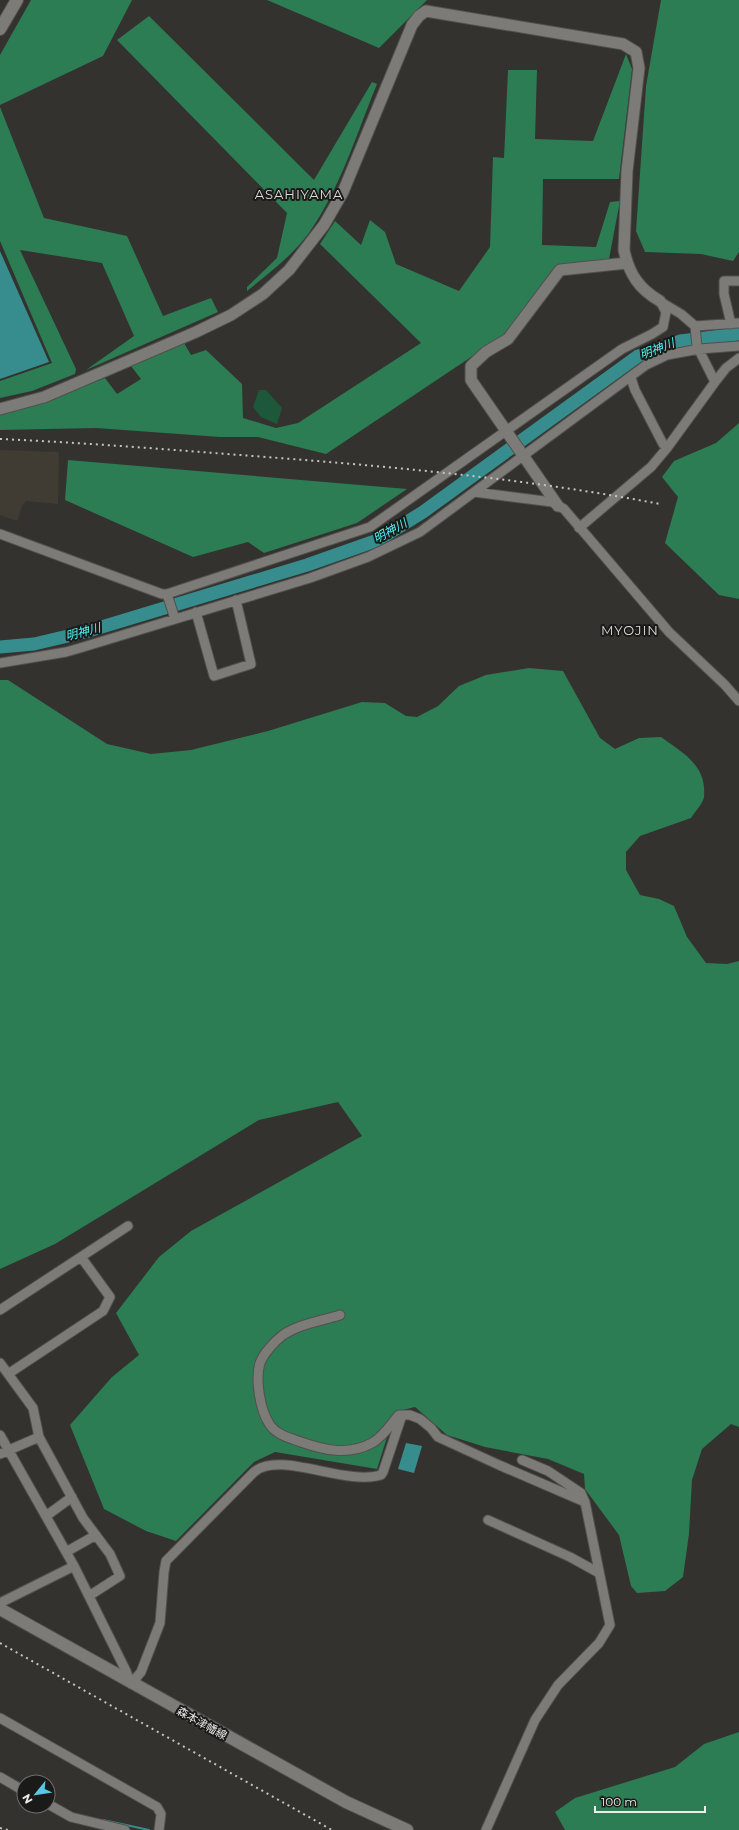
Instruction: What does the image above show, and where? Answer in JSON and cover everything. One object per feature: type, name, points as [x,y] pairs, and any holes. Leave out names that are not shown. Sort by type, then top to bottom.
[{"type":"main road","points":[[0,29],[17,0]]},
{"type":"main road","name":"森本津幡線","points":[[0,1609],[131,1684],[346,1802],[407,1830]]},
{"type":"street","points":[[0,408],[44,397],[196,332],[231,315],[263,294],[289,270],[324,225],[343,192],[412,25],[419,16],[426,11],[623,44],[636,52],[639,68],[627,172],[624,242],[627,263],[637,282],[647,294],[681,314],[695,326],[698,348],[715,382]]},
{"type":"street","points":[[558,506],[530,463],[508,435],[471,380],[471,366],[486,352],[508,339],[560,270],[627,263]]},
{"type":"street","points":[[695,326],[735,323],[724,294],[724,281],[739,281]]},
{"type":"street","points":[[0,534],[168,597],[370,527],[508,435],[622,349],[663,327],[666,312],[660,302]]},
{"type":"street","points":[[0,663],[66,652],[175,617],[310,578],[368,557],[420,532],[522,454],[631,378],[646,365],[667,355],[698,348],[739,346]]},
{"type":"street","points":[[579,528],[651,467],[667,448],[726,368],[739,358]]},
{"type":"street","points":[[631,378],[635,390],[663,444],[667,448]]},
{"type":"street","points":[[474,492],[552,502],[564,509],[669,632],[725,685],[739,701]]},
{"type":"street","points":[[168,597],[175,617]]},
{"type":"street","points":[[196,612],[214,676],[251,664],[236,600]]},
{"type":"street","points":[[0,1310],[128,1226]]},
{"type":"street","points":[[8,1374],[103,1311],[110,1297],[81,1257]]},
{"type":"street","points":[[340,1315],[294,1329],[281,1336],[260,1362],[258,1374],[259,1393],[263,1409],[270,1425],[280,1435],[332,1451],[350,1450],[372,1443],[399,1415],[410,1415],[420,1419],[431,1428],[438,1437],[585,1502]]},
{"type":"street","points":[[0,1363],[33,1408],[39,1437],[83,1518],[110,1554],[120,1576],[89,1596]]},
{"type":"street","points":[[131,1684],[141,1672],[160,1623],[166,1561],[254,1472],[263,1467],[283,1465],[297,1466],[319,1472],[343,1475],[366,1477],[381,1475],[384,1472],[402,1415]]},
{"type":"street","points":[[0,1435],[4,1452],[46,1516],[74,1566],[126,1670],[131,1684]]},
{"type":"street","points":[[4,1452],[39,1437]]},
{"type":"street","points":[[486,1830],[535,1720],[558,1685],[599,1643],[610,1625],[598,1573],[599,1568],[585,1502],[581,1493],[548,1471],[522,1460]]},
{"type":"street","points":[[46,1516],[72,1498]]},
{"type":"street","points":[[488,1520],[570,1557],[598,1573]]},
{"type":"street","points":[[66,1552],[96,1535]]},
{"type":"street","points":[[0,1603],[74,1566]]},
{"type":"street","points":[[0,1718],[157,1807],[161,1814],[159,1830]]},
{"type":"street","points":[[0,1777],[16,1786]]},
{"type":"street","points":[[56,1809],[71,1817],[125,1830]]},
{"type":"shaded area","points":[[0,450],[59,452],[58,504],[26,501],[22,506],[17,521],[0,515]]},
{"type":"green space","points":[[31,0],[132,0],[103,56],[0,105],[0,55]]},
{"type":"green space","points":[[267,0],[427,0],[379,48]]},
{"type":"green space","points":[[661,0],[739,0],[739,252],[733,261],[701,254],[645,252],[636,231],[646,86]]},
{"type":"green space","points":[[149,16],[314,180],[372,82],[377,84],[339,179],[320,216],[309,233],[295,249],[280,264],[247,291],[247,287],[277,258],[287,213],[117,40]]},
{"type":"green space","points":[[626,54],[632,69],[619,179],[543,179],[542,245],[596,247],[610,202],[620,201],[609,259],[557,265],[504,335],[326,454],[258,437],[220,437],[96,428],[0,430],[0,412],[27,408],[105,378],[117,394],[141,379],[131,366],[184,343],[191,355],[206,350],[242,384],[243,418],[276,428],[298,423],[421,343],[320,244],[335,221],[361,245],[370,220],[385,232],[396,264],[459,291],[490,247],[493,157],[504,158],[508,70],[537,70],[535,139],[593,141]]},
{"type":"green space","points":[[0,107],[44,218],[127,236],[163,316],[211,298],[218,312],[86,370],[134,336],[102,263],[20,250],[76,369],[75,374],[32,391],[0,398],[0,381],[52,363],[0,241]]},
{"type":"green space","points":[[259,390],[266,390],[282,408],[277,424],[261,417],[253,407]]},
{"type":"green space","points":[[739,423],[739,599],[719,595],[665,543],[678,497],[662,477],[674,461],[716,443]]},
{"type":"green space","points":[[68,460],[407,489],[357,523],[264,553],[248,542],[193,557],[65,500]]},
{"type":"green space","points":[[529,668],[563,671],[600,738],[615,749],[639,738],[661,737],[685,755],[698,768],[702,776],[704,786],[704,797],[699,808],[691,818],[640,836],[626,852],[626,870],[640,895],[659,899],[674,906],[687,937],[706,963],[727,964],[739,961],[739,1427],[731,1424],[702,1449],[692,1480],[689,1534],[683,1577],[665,1591],[637,1593],[631,1586],[619,1535],[585,1489],[584,1474],[548,1459],[485,1447],[447,1435],[415,1407],[395,1412],[377,1469],[275,1452],[254,1462],[176,1541],[146,1531],[104,1509],[70,1425],[112,1377],[139,1355],[116,1313],[159,1257],[191,1231],[362,1136],[338,1102],[259,1120],[55,1244],[0,1269],[0,680],[8,680],[107,744],[151,754],[191,750],[268,731],[362,702],[385,703],[406,716],[417,717],[438,706],[459,686],[486,675]]},
{"type":"green space","points":[[739,1732],[739,1830],[565,1830],[555,1812],[575,1798],[675,1767],[704,1744]]},
{"type":"water","points":[[0,251],[49,362],[0,379]]},
{"type":"water","points":[[406,1443],[422,1446],[414,1473],[398,1469]]},
{"type":"waterway","name":"明神川","points":[[0,647],[34,644],[85,632],[307,565],[378,540],[423,512],[638,356],[680,341],[739,334]]},
{"type":"waterway","points":[[103,1820],[149,1830]]},
{"type":"railway","points":[[0,439],[174,450],[423,471],[565,488],[660,504]]},
{"type":"railway","points":[[0,1643],[332,1830]]},
{"type":"railway","points":[[0,1828],[8,1830]]},
{"type":"district","name":"ASAHIYAMA","points":[[299,194]]},
{"type":"district","name":"MYOJIN","points":[[630,630]]}]
